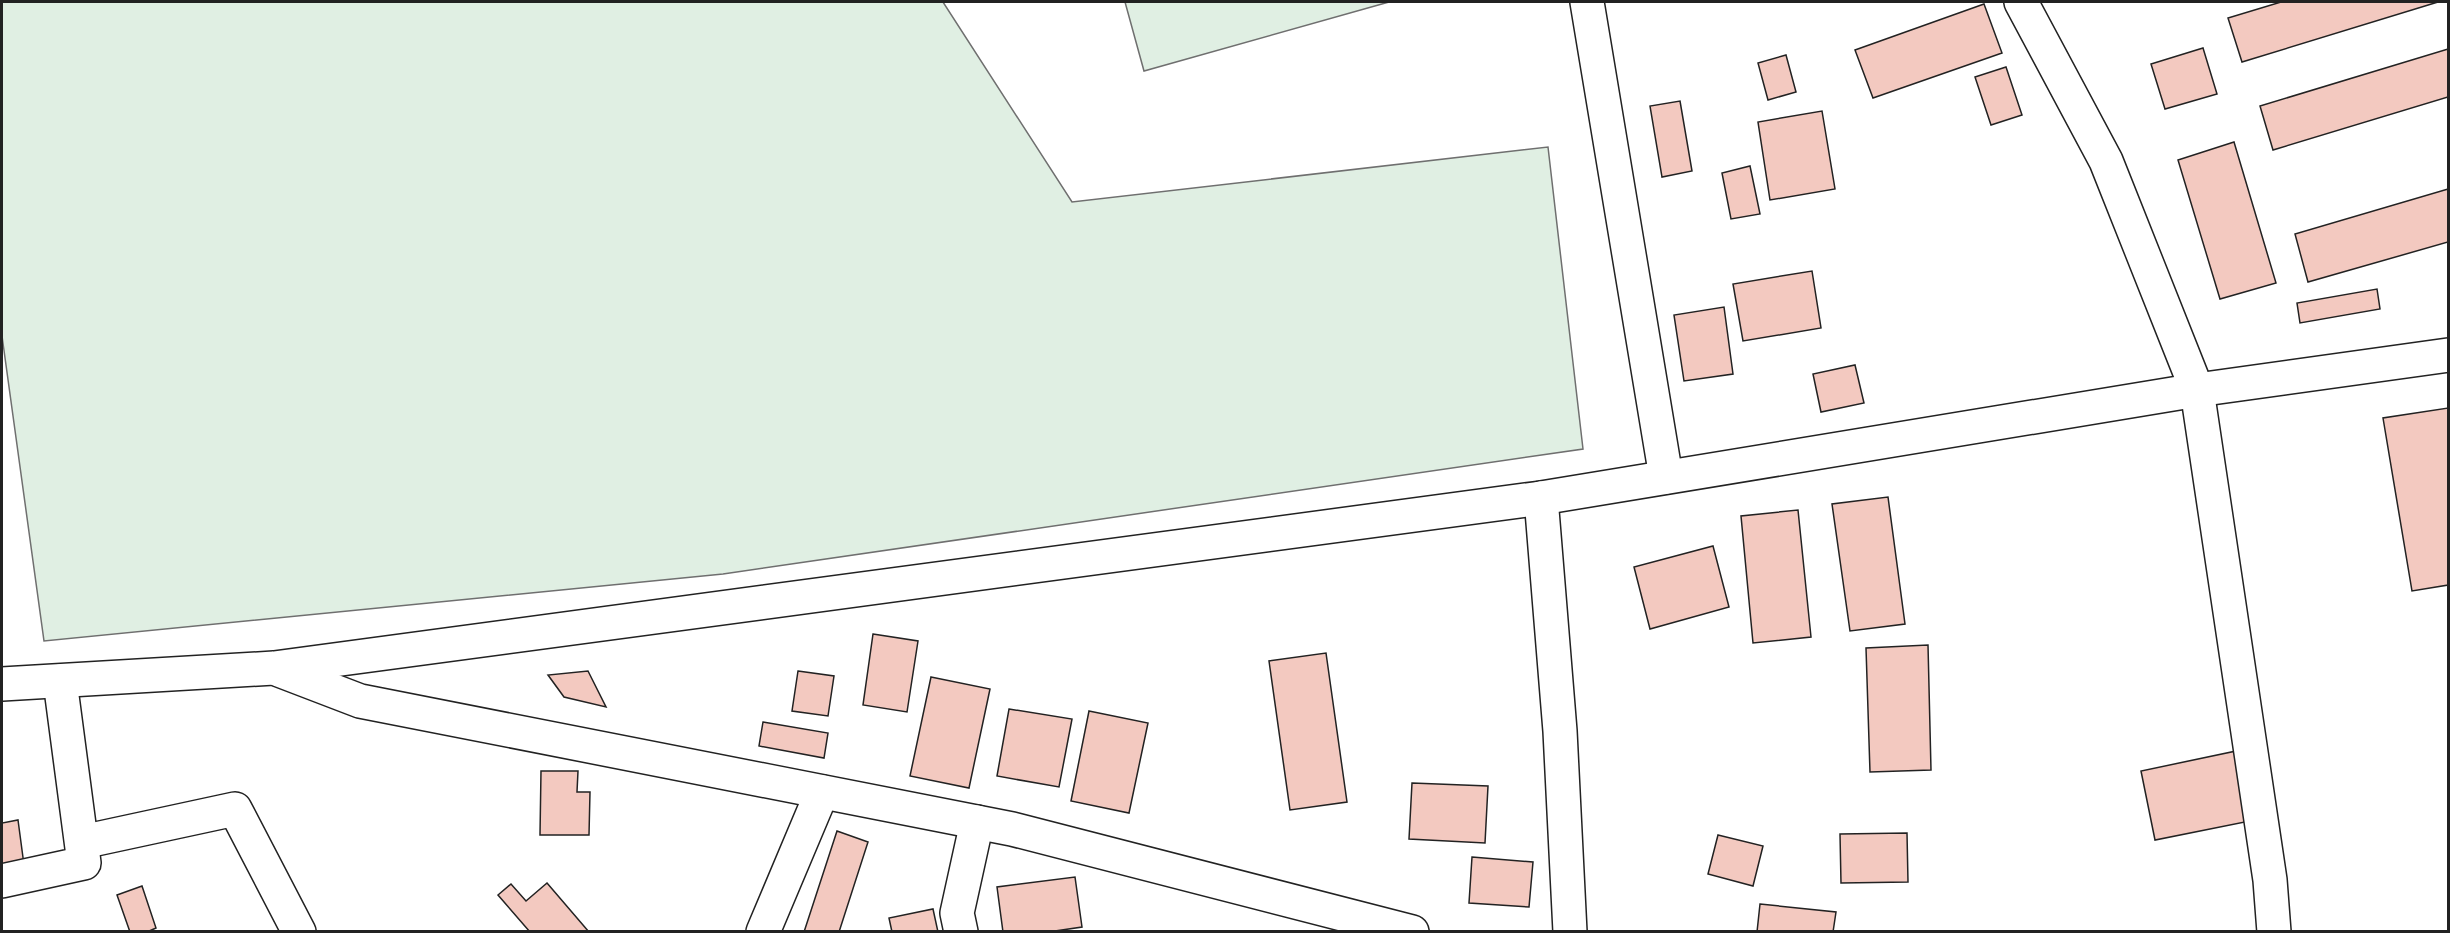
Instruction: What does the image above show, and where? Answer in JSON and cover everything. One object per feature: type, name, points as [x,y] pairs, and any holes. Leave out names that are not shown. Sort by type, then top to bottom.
[{"type":"street","points":[[1587,2],[1666,477]]},
{"type":"street","points":[[2021,2],[2106,161],[2197,390],[2270,880],[2274,932]]},
{"type":"street","points":[[2,684],[274,668],[1541,498],[2197,390],[2448,355]]},
{"type":"street","points":[[1541,498],[1560,731],[1570,932]]},
{"type":"street","points":[[274,668],[360,701],[1012,828],[1412,932]]},
{"type":"street","points":[[2,881],[84,864],[60,681]]},
{"type":"street","points":[[763,932],[822,792]]},
{"type":"street","points":[[82,842],[235,809],[299,932]]},
{"type":"street","points":[[961,932],[957,913],[976,822]]},
{"type":"green space","points":[[2,2],[943,2],[1072,202],[1548,147],[1583,449],[723,574],[44,641],[2,336]]},
{"type":"green space","points":[[1125,2],[1389,2],[1144,71]]},
{"type":"building","points":[[2281,2],[2438,2],[2242,62],[2228,18]]},
{"type":"building","points":[[1984,4],[2002,53],[1873,98],[1855,50]]},
{"type":"building","points":[[2203,48],[2217,94],[2165,109],[2151,64]]},
{"type":"building","points":[[2448,49],[2448,97],[2273,150],[2260,106]]},
{"type":"building","points":[[1786,55],[1796,92],[1768,100],[1758,63]]},
{"type":"building","points":[[2006,67],[2022,115],[1991,125],[1975,77]]},
{"type":"building","points":[[1680,101],[1692,171],[1662,177],[1650,106]]},
{"type":"building","points":[[1822,111],[1835,189],[1770,200],[1758,122]]},
{"type":"building","points":[[2234,142],[2276,283],[2220,299],[2178,160]]},
{"type":"building","points":[[1750,166],[1760,214],[1731,219],[1722,173]]},
{"type":"building","points":[[2448,189],[2448,242],[2308,282],[2295,234]]},
{"type":"building","points":[[1812,271],[1821,328],[1743,341],[1733,284]]},
{"type":"building","points":[[2377,289],[2380,309],[2300,323],[2297,303]]},
{"type":"building","points":[[1724,307],[1733,374],[1684,381],[1674,315]]},
{"type":"building","points":[[1855,365],[1864,403],[1821,412],[1813,374]]},
{"type":"building","points":[[2448,408],[2448,585],[2412,591],[2383,418]]},
{"type":"building","points":[[1888,497],[1905,624],[1850,631],[1832,504]]},
{"type":"building","points":[[1798,510],[1811,637],[1753,643],[1741,516]]},
{"type":"building","points":[[1713,546],[1729,607],[1650,629],[1634,567]]},
{"type":"building","points":[[873,634],[918,641],[907,712],[863,705]]},
{"type":"building","points":[[1928,645],[1931,770],[1870,772],[1866,648]]},
{"type":"building","points":[[1326,653],[1347,802],[1290,810],[1269,661]]},
{"type":"building","points":[[588,671],[606,707],[564,697],[548,675]]},
{"type":"building","points":[[798,671],[834,676],[828,716],[792,711]]},
{"type":"building","points":[[931,677],[990,689],[969,788],[910,776]]},
{"type":"building","points":[[1009,709],[1072,719],[1059,787],[997,776]]},
{"type":"building","points":[[1089,711],[1148,723],[1129,813],[1071,801]]},
{"type":"building","points":[[763,722],[828,733],[824,758],[759,746]]},
{"type":"building","points":[[2241,750],[2255,820],[2155,840],[2141,771]]},
{"type":"building","points":[[541,771],[578,771],[577,792],[590,792],[589,835],[540,835]]},
{"type":"building","points":[[1412,783],[1488,786],[1485,843],[1409,839]]},
{"type":"building","points":[[18,820],[24,865],[2,868],[2,823]]},
{"type":"building","points":[[837,831],[868,842],[839,932],[804,932]]},
{"type":"building","points":[[1907,833],[1908,882],[1841,883],[1840,834]]},
{"type":"building","points":[[1718,835],[1763,846],[1753,886],[1708,874]]},
{"type":"building","points":[[1472,857],[1533,862],[1529,907],[1469,903]]},
{"type":"building","points":[[1075,877],[1082,927],[1048,932],[1003,932],[997,887]]},
{"type":"building","points":[[547,883],[589,932],[530,932],[498,895],[511,884],[526,901]]},
{"type":"building","points":[[142,886],[156,928],[147,932],[130,932],[117,895]]},
{"type":"building","points":[[1760,904],[1836,912],[1833,932],[1757,932]]},
{"type":"building","points":[[933,909],[938,932],[892,932],[889,918]]}]
